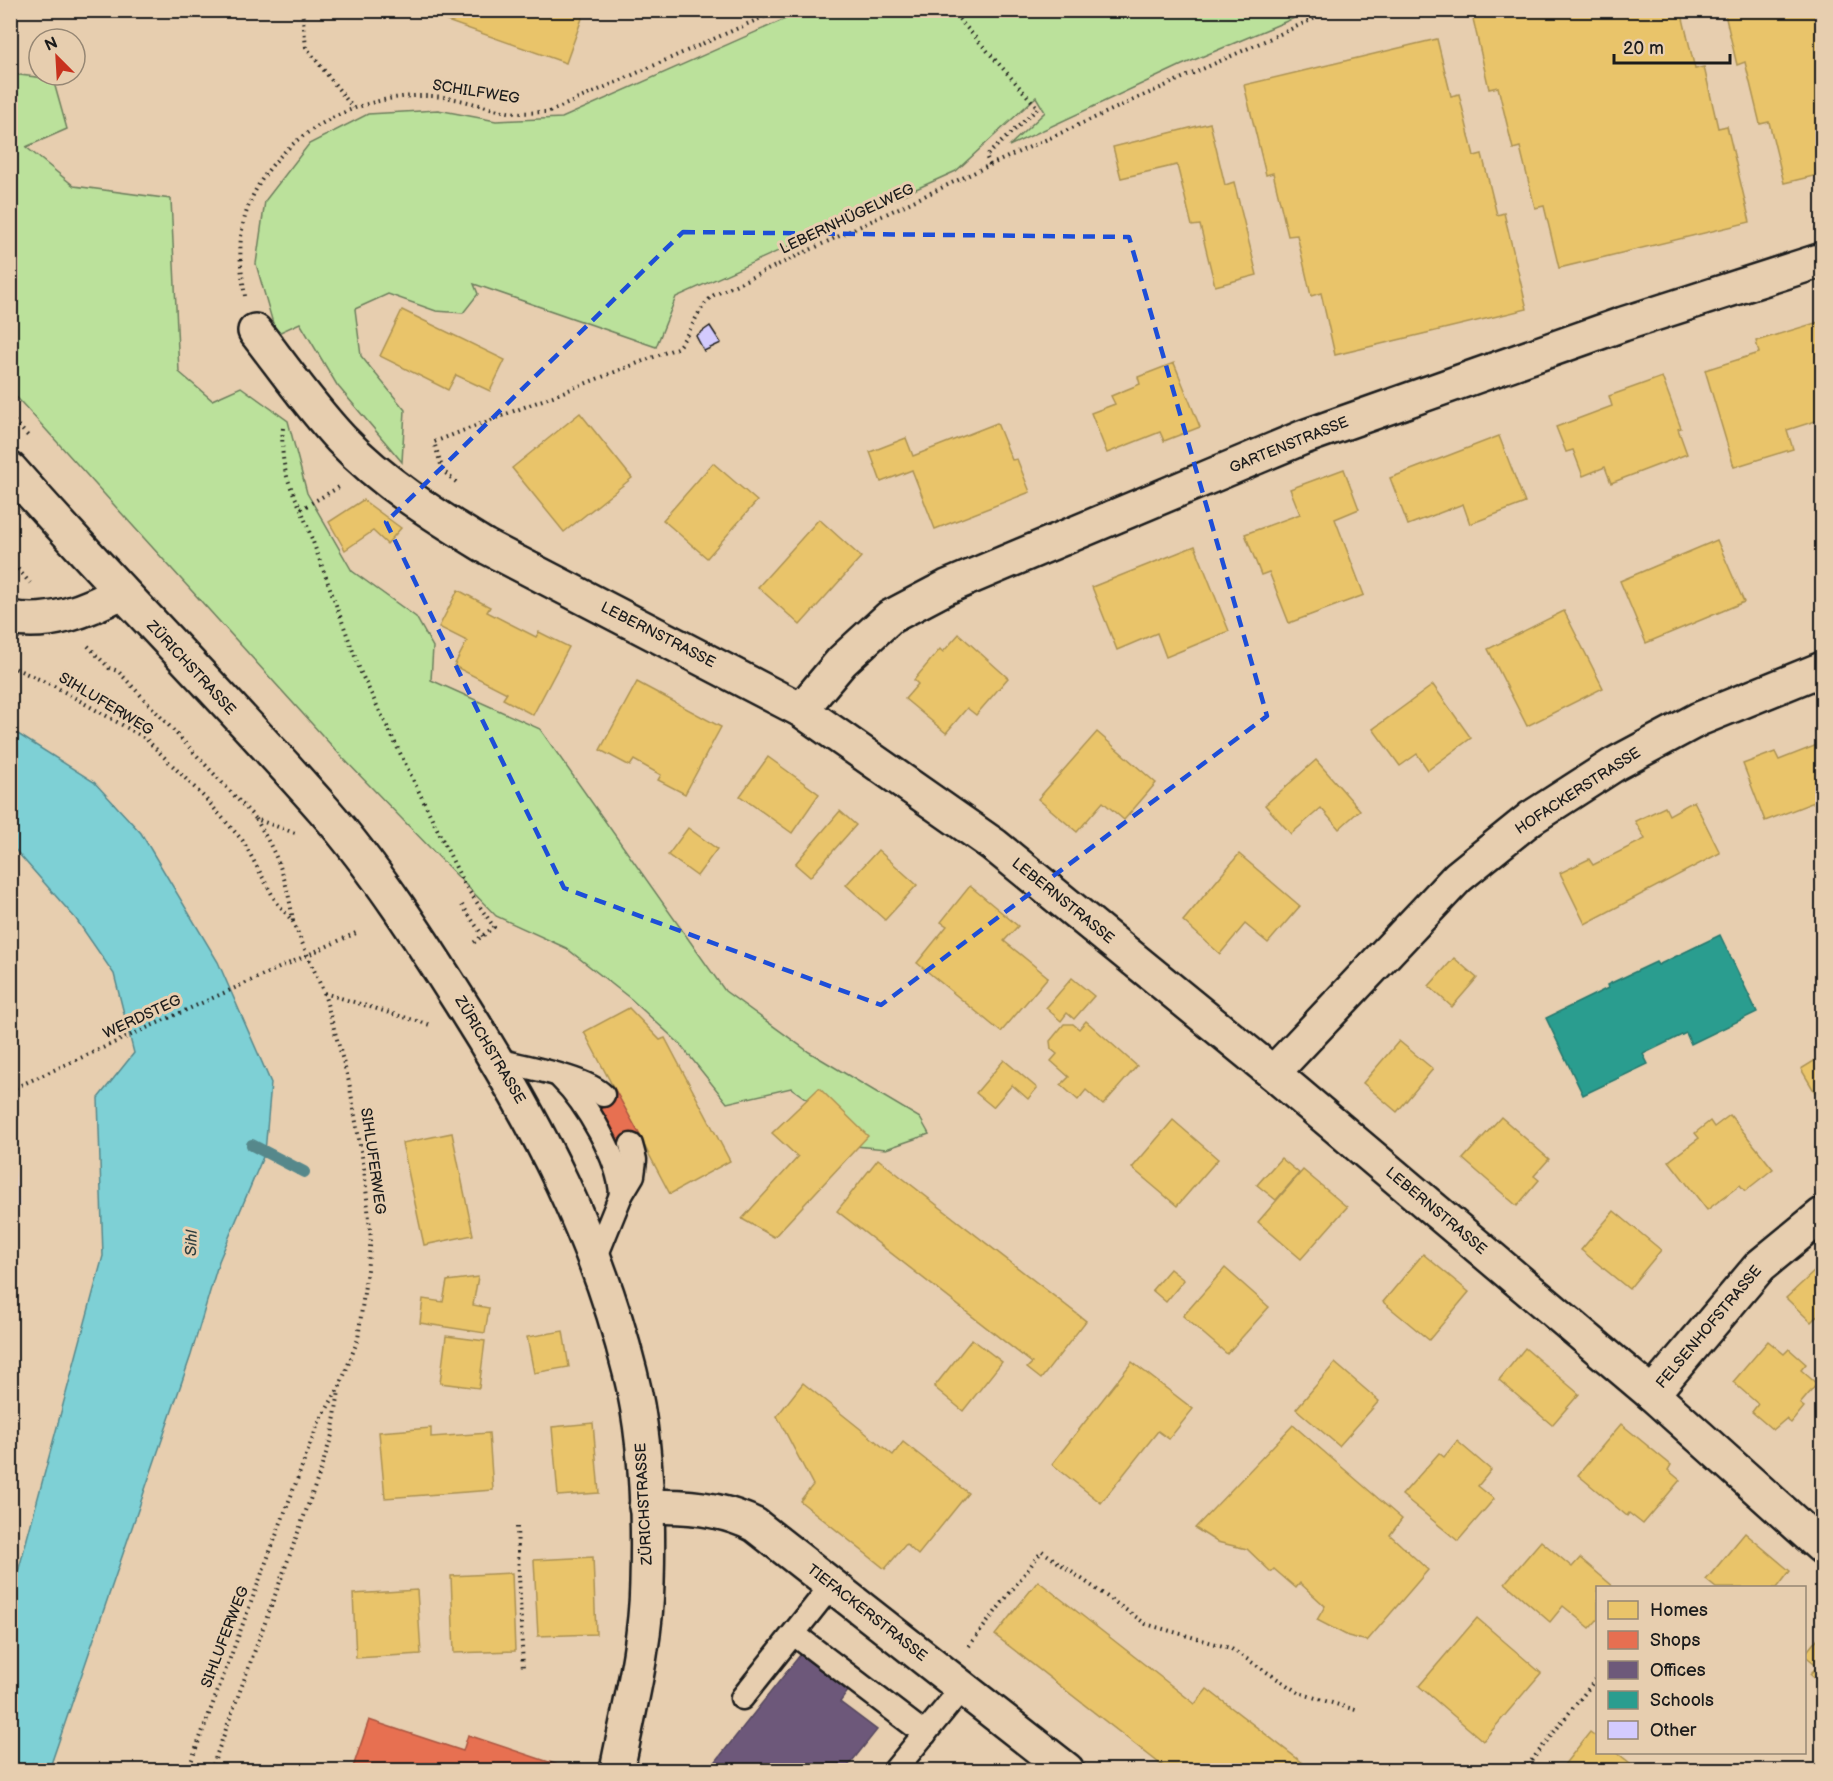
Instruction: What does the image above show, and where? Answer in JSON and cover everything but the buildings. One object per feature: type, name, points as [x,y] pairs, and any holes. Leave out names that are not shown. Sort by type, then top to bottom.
[{"type":"street","name":"GARTENSTRASSE","points":[[801,710],[842,660],[890,617],[946,587],[1304,437],[1623,324],[1822,260]]},
{"type":"street","name":"LEBERNSTRASSE","points":[[255,331],[340,438],[367,464],[435,516],[485,546],[801,710],[994,845],[1273,1072],[1652,1394],[1822,1547]]},
{"type":"street","name":"ZÜRICHSTRASSE","points":[[11,474],[325,812],[380,880],[498,1060],[569,1192],[596,1259],[631,1374],[640,1430],[646,1507],[647,1586],[644,1622],[617,1770]]},
{"type":"street","points":[[10,618],[61,617],[89,610],[121,592]]},
{"type":"street","name":"HOFACKERSTRASSE","points":[[1273,1072],[1458,877],[1531,818],[1614,764],[1699,719],[1822,669]]},
{"type":"street","name":"FELSENHOFSTRASSE","points":[[1652,1394],[1760,1266],[1822,1215]]},
{"type":"street","name":"TIEFACKERSTRASSE","points":[[646,1507],[676,1506],[735,1514],[755,1525],[1067,1770]]},
{"type":"lane","points":[[498,1060],[561,1078],[579,1080],[603,1095]]},
{"type":"lane","points":[[561,1078],[584,1105],[610,1155],[621,1181],[621,1195]]},
{"type":"lane","points":[[596,1259],[621,1195],[633,1175],[635,1160],[631,1145]]},
{"type":"lane","points":[[742,1698],[831,1586]]},
{"type":"lane","points":[[794,1634],[925,1734]]},
{"type":"lane","points":[[895,1770],[962,1688]]},
{"type":"path","points":[[302,10],[306,47],[353,108]]},
{"type":"path","name":"SCHILFWEG","points":[[255,331],[246,307],[240,269],[241,236],[250,205],[265,175],[286,150],[318,125],[353,108],[390,98],[428,96],[468,100],[509,112],[549,112],[779,10]]},
{"type":"path","points":[[951,10],[1038,108],[986,156],[990,165]]},
{"type":"path","name":"LEBERNHÜGELWEG","points":[[457,482],[443,471],[434,442],[677,348],[688,336],[700,305],[714,294],[990,165],[1333,10]]},
{"type":"path","points":[[304,393],[289,407],[282,428],[281,458],[288,483],[301,509],[361,673],[464,884],[494,927],[472,944]]},
{"type":"path","points":[[301,509],[348,482]]},
{"type":"path","name":"SIHLUFERWEG","points":[[10,666],[54,686],[145,738],[205,798],[243,841],[275,900],[293,922],[324,993],[349,1082],[364,1168],[371,1239],[358,1339],[340,1386],[318,1424],[188,1770]]},
{"type":"path","points":[[109,668],[118,671],[256,819],[273,848],[287,882],[293,922]]},
{"type":"path","points":[[256,819],[278,828]]},
{"type":"path","points":[[462,905],[483,936]]},
{"type":"path","name":"WERDSTEG","points":[[10,1090],[356,933]]},
{"type":"path","points":[[324,993],[430,1025]]},
{"type":"path","points":[[211,1770],[318,1478],[332,1435],[340,1386]]},
{"type":"path","points":[[517,1527],[524,1669]]},
{"type":"path","points":[[963,1654],[1042,1551],[1146,1623],[1230,1648],[1299,1693],[1359,1711]]},
{"type":"path","points":[[1524,1770],[1596,1679]]},
{"type":"highlighted area","points":[[683,232],[1129,237],[1267,716],[881,1005],[564,888],[386,522]]},
{"type":"shaded area","points":[[11,1146],[20,1203],[11,1265]]},
{"type":"green space","points":[[803,11],[1311,11],[1182,65],[1009,146],[1045,112],[1036,97],[956,171],[676,297],[656,347],[474,284],[478,294],[463,313],[436,311],[388,294],[355,309],[361,356],[405,410],[402,462],[337,385],[300,323],[276,334],[256,264],[265,201],[309,144],[368,114],[438,110],[496,121],[562,118]]},
{"type":"green space","points":[[11,74],[27,76],[27,87],[55,87],[67,129],[26,147],[74,186],[171,199],[179,372],[212,400],[241,387],[288,421],[307,493],[352,571],[416,617],[433,647],[431,680],[540,729],[725,991],[809,1052],[920,1118],[929,1134],[886,1149],[845,1145],[826,1113],[791,1088],[727,1103],[680,1044],[631,999],[566,948],[496,916],[341,756],[11,391]]},
{"type":"water","name":"Sihl","points":[[10,729],[94,782],[141,833],[218,962],[271,1083],[265,1152],[219,1261],[191,1355],[49,1770],[11,1770],[11,1598],[103,1256],[98,1098],[134,1053],[114,974],[76,919],[11,845]]},
{"type":"waterway","points":[[252,1145],[304,1172]]}]
